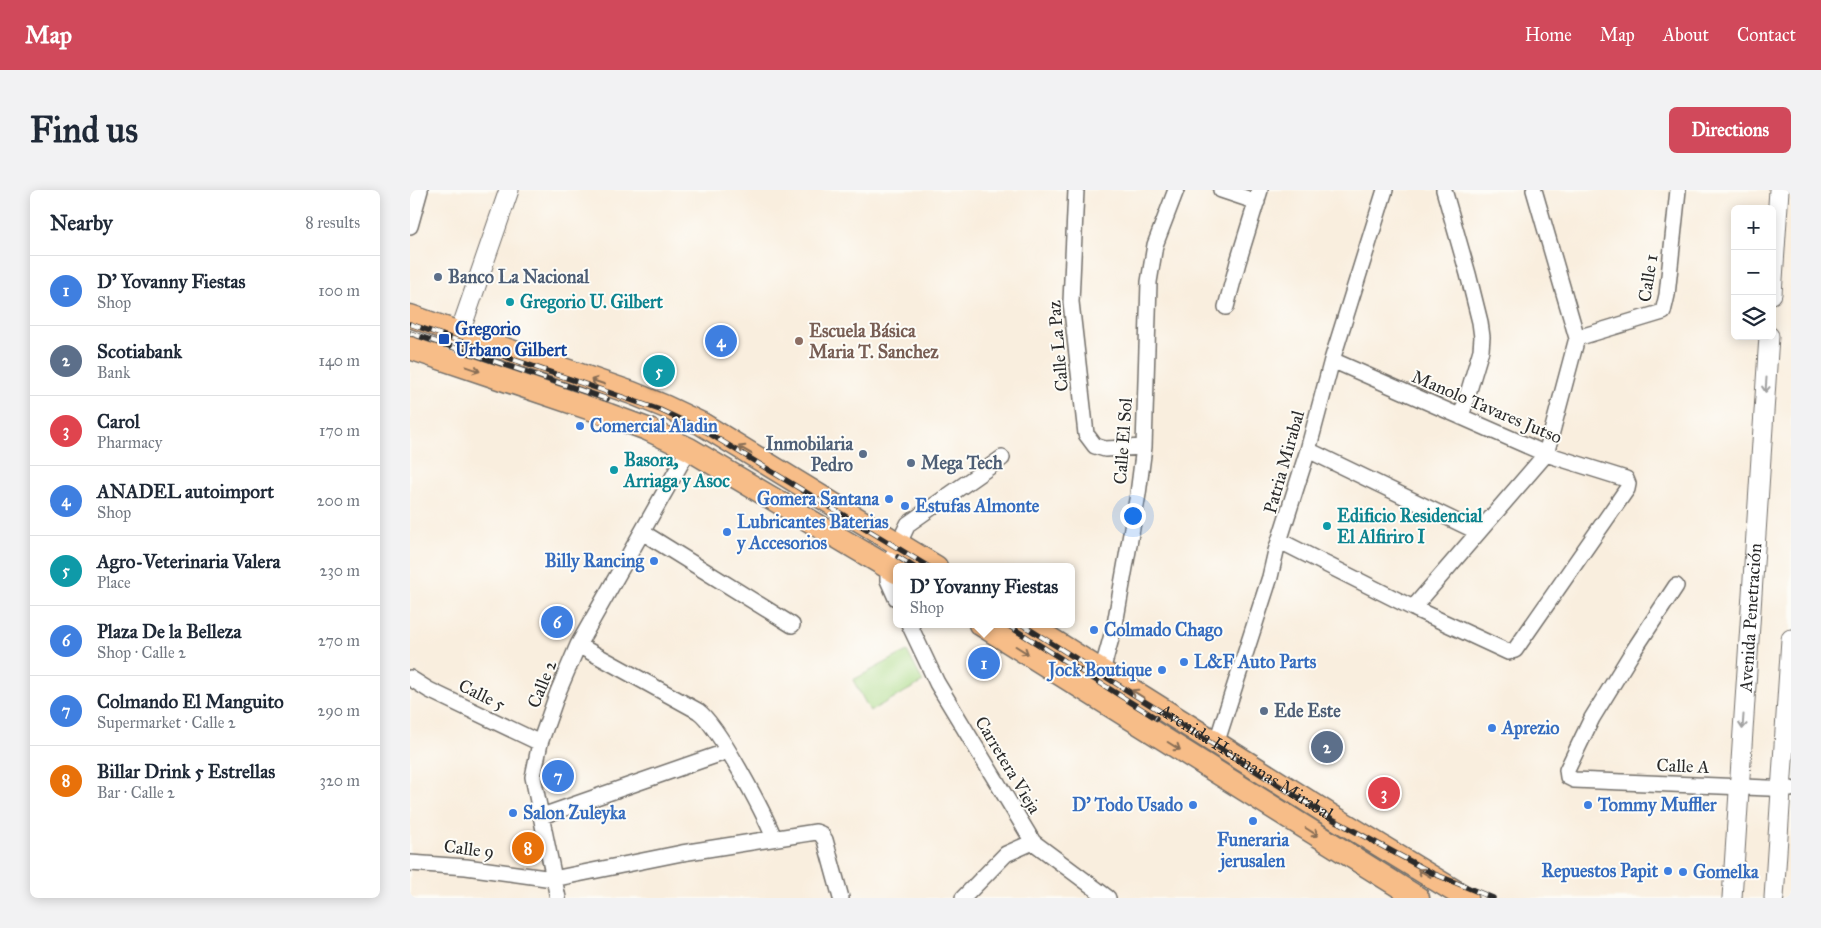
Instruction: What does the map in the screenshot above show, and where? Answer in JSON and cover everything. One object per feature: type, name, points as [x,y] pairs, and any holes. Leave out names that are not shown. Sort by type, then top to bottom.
[{"type":"main road","points":[[410,316],[632,393],[702,424],[930,563]]},
{"type":"main road","points":[[410,348],[609,415],[689,449],[892,569]]},
{"type":"main road","name":"Avenida Hermanas Mirabal","points":[[986,628],[1418,898]]},
{"type":"main road","name":"Avenida Hermanas Mirabal","points":[[1034,628],[1212,741],[1466,898]]},
{"type":"street","points":[[410,226],[420,190]]},
{"type":"street","points":[[450,361],[509,190]]},
{"type":"street","name":"Calle La Paz","points":[[1076,190],[1071,302],[1086,434],[1095,446],[1105,449],[1144,447]]},
{"type":"street","name":"Calle El Sol","points":[[1090,693],[1102,671],[1115,624],[1138,494],[1144,447],[1149,282],[1156,245],[1176,190]]},
{"type":"street","points":[[1221,190],[1259,196],[1226,307]]},
{"type":"street","name":"Patria Mirabal","points":[[1212,741],[1270,577],[1308,450],[1332,360],[1385,190]]},
{"type":"street","points":[[1444,190],[1468,274],[1482,337],[1461,417]]},
{"type":"street","points":[[1278,546],[1413,608],[1546,454],[1577,338],[1534,190]]},
{"type":"street","name":"Calle 1","points":[[1577,338],[1663,312],[1667,295],[1678,190]]},
{"type":"street","points":[[1775,250],[1779,190]]},
{"type":"street","name":"Avenida Penetración","points":[[1732,898],[1769,340]]},
{"type":"street","name":"Manolo Tavares Jutso","points":[[1332,360],[1546,454],[1626,479],[1628,484],[1627,489],[1515,650],[1508,652],[1499,650],[1413,608]]},
{"type":"street","name":"Calle 2","points":[[558,898],[533,777],[540,743],[558,692],[578,645],[689,449]]},
{"type":"street","points":[[1308,450],[1478,532]]},
{"type":"street","points":[[893,563],[898,543],[908,524],[1002,458]]},
{"type":"street","points":[[642,532],[792,625]]},
{"type":"street","points":[[892,569],[888,580],[893,591]]},
{"type":"street","name":"Calle A","points":[[1676,586],[1592,718],[1567,770],[1568,777],[1574,780],[1786,789]]},
{"type":"street","name":"Carretera Vieja","points":[[911,628],[937,683],[1033,842],[1108,898]]},
{"type":"street","points":[[1774,898],[1786,789],[1791,639]]},
{"type":"street","points":[[578,645],[703,714],[728,751],[774,838]]},
{"type":"street","name":"Calle 5","points":[[410,678],[428,690],[540,743]]},
{"type":"street","points":[[542,816],[728,751]]},
{"type":"street","name":"Calle 9","points":[[410,863],[466,867],[554,879],[682,853],[816,832],[825,840],[840,898]]},
{"type":"street","points":[[963,898],[1006,854],[1033,842]]},
{"type":"green space","points":[[907,651],[923,682],[870,711],[853,680]]},
{"type":"railway","points":[[410,324],[660,410],[705,431],[922,563]]},
{"type":"railway","points":[[410,333],[607,399]]},
{"type":"railway","points":[[898,557],[908,563]]},
{"type":"railway","points":[[1012,628],[1156,718]]},
{"type":"railway","points":[[1027,628],[1334,820],[1432,873],[1493,898]]},
{"type":"place","name":"Banco La Nacional","points":[[438,277]]},
{"type":"place","name":"Gregorio U. Gilbert","points":[[510,302]]},
{"type":"place","name":"Gregorio Urbano Gilbert","points":[[444,339]]},
{"type":"place","name":"ANADEL autoimport","points":[[721,341]]},
{"type":"place","name":"Escuela Básica Maria T. Sanchez","points":[[799,341]]},
{"type":"place","name":"Agro-Veterinaria Valera","points":[[659,371]]},
{"type":"place","name":"Comercial Aladin","points":[[580,426]]},
{"type":"place","name":"Inmobilaria Pedro","points":[[863,454]]},
{"type":"place","name":"Mega Tech","points":[[911,463]]},
{"type":"place","name":"Basora, Arriaga y Asoc","points":[[614,470]]},
{"type":"place","name":"Gomera Santana","points":[[889,499]]},
{"type":"place","name":"Estufas Almonte","points":[[905,506]]},
{"type":"place","name":"Edificio Residencial El Alfiriro I","points":[[1327,526]]},
{"type":"place","name":"Lubricantes Baterias y Accesorios","points":[[727,532]]},
{"type":"place","name":"Billy Rancing","points":[[654,561]]},
{"type":"place","name":"Plaza De la Belleza","points":[[557,622]]},
{"type":"place","name":"Colmado Chago","points":[[1094,630]]},
{"type":"place","name":"L&F Auto Parts","points":[[1184,662]]},
{"type":"place","name":"D' Yovanny Fiestas","points":[[984,663]]},
{"type":"place","name":"Jock Boutique","points":[[1162,670]]},
{"type":"place","name":"Ede Este","points":[[1264,711]]},
{"type":"place","name":"Aprezio","points":[[1492,728]]},
{"type":"place","name":"Scotiabank","points":[[1327,747]]},
{"type":"place","name":"Colmando El Manguito","points":[[558,776]]},
{"type":"place","name":"Carol","points":[[1384,793]]},
{"type":"place","name":"D' Todo Usado","points":[[1193,805]]},
{"type":"place","name":"Tommy Muffler","points":[[1588,805]]},
{"type":"place","name":"Salon Zuleyka","points":[[513,813]]},
{"type":"place","name":"Funeraria jerusalen","points":[[1253,821]]},
{"type":"place","name":"Billar Drink 5 Estrellas","points":[[528,848]]},
{"type":"place","name":"Repuestos Papit","points":[[1668,871]]},
{"type":"place","name":"Gomelka","points":[[1683,872]]}]
